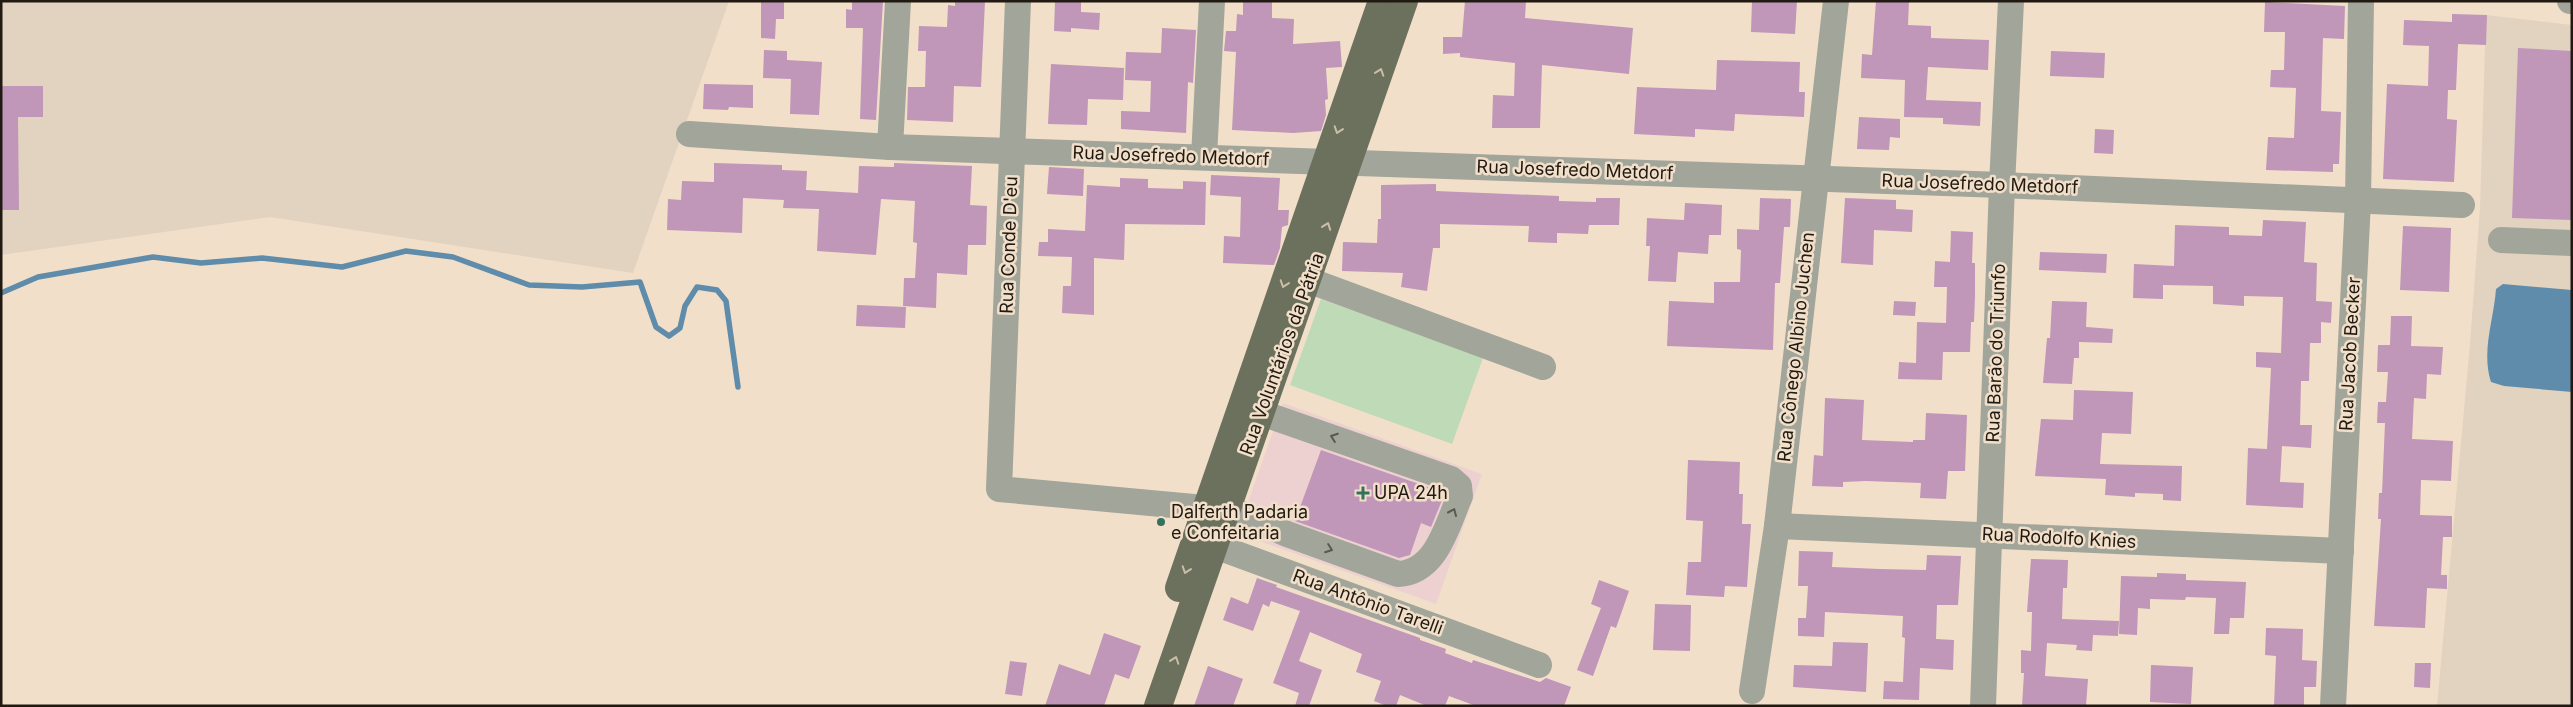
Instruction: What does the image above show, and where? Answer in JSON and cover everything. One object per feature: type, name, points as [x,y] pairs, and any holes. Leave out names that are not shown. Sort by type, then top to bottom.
[{"type":"main road","name":"Rua Voluntários da Pátria","points":[[1224,508],[1221,483],[1231,458],[1231,436],[1276,340],[1308,280],[1382,1]]},
{"type":"main road","name":"Rua Voluntários da Pátria","points":[[1139,706],[1205,542],[1224,508],[1276,340],[1339,162],[1404,1]]},
{"type":"main road","name":"Rua Voluntários da Pátria","points":[[1158,706],[1205,542]]},
{"type":"street","points":[[890,147],[898,1]]},
{"type":"street","name":"Rua Conde D'eu","points":[[1018,1],[999,489],[1224,508]]},
{"type":"street","points":[[1204,156],[1212,1]]},
{"type":"street","name":"Rua Cônego Albino Juchen","points":[[1752,692],[1777,526],[1836,1]]},
{"type":"street","name":"Rua Barão do Triunfo","points":[[1983,706],[2002,185],[2011,1]]},
{"type":"street","name":"Rua Jacob Becker","points":[[2333,706],[2358,201],[2361,1]]},
{"type":"street","name":"Rua Josefredo Metdorf","points":[[689,134],[890,147],[1204,156],[1815,178],[2462,205]]},
{"type":"street","points":[[2501,240],[2572,243]]},
{"type":"street","points":[[1308,280],[1543,367]]},
{"type":"street","points":[[1224,508],[1398,574],[1405,573],[1434,555],[1460,496],[1459,486],[1451,479],[1273,417]]},
{"type":"street","name":"Rua Rodolfo Knies","points":[[1777,526],[2341,552]]},
{"type":"street","name":"Rua Antônio Tarelli","points":[[1205,542],[1539,665]]},
{"type":"shaded area","points":[[1,1],[729,1],[633,273],[270,217],[1,255]]},
{"type":"shaded area","points":[[2486,15],[2572,25],[2572,706],[2437,706],[2470,344],[2480,208]]},
{"type":"shaded area","name":"UPA 24h","points":[[1283,403],[1482,474],[1436,604],[1237,533]]},
{"type":"green space","points":[[1321,299],[1483,358],[1452,444],[1290,385]]},
{"type":"water","points":[[2503,284],[2572,290],[2572,392],[2504,386],[2491,382],[2487,359],[2489,335],[2496,289]]},
{"type":"building","points":[[761,1],[784,1],[784,19],[776,19],[775,39],[761,38]]},
{"type":"building","points":[[852,1],[883,1],[876,120],[860,119],[863,28],[846,28],[846,9],[852,10]]},
{"type":"building","points":[[955,1],[985,1],[981,87],[954,86],[953,122],[907,120],[908,87],[925,87],[926,51],[918,51],[919,26],[947,27],[948,5],[955,6]]},
{"type":"building","points":[[1055,1],[1081,2],[1081,12],[1100,13],[1099,30],[1071,28],[1071,32],[1054,31]]},
{"type":"building","points":[[1243,1],[1272,1],[1272,18],[1294,19],[1293,44],[1340,41],[1342,67],[1326,68],[1328,99],[1325,100],[1326,115],[1321,131],[1293,133],[1232,130],[1236,52],[1224,51],[1226,31],[1236,31],[1237,14],[1243,15]]},
{"type":"building","points":[[1465,1],[1526,1],[1525,18],[1633,28],[1629,74],[1542,65],[1540,128],[1492,128],[1493,95],[1514,96],[1515,63],[1460,57],[1460,53],[1443,54],[1443,37],[1462,37]]},
{"type":"building","points":[[1752,1],[1797,1],[1795,34],[1751,32]]},
{"type":"building","points":[[1876,1],[1909,1],[1908,25],[1931,26],[1931,38],[1989,40],[1988,70],[1928,67],[1926,100],[1981,102],[1980,126],[1943,124],[1943,118],[1904,117],[1905,80],[1861,78],[1862,54],[1872,55]]},
{"type":"building","points":[[2265,2],[2345,6],[2344,39],[2323,38],[2321,111],[2341,112],[2339,164],[2333,164],[2333,172],[2266,170],[2268,137],[2294,138],[2296,88],[2270,87],[2271,70],[2284,70],[2285,32],[2264,32]]},
{"type":"building","points":[[2452,14],[2487,15],[2486,45],[2458,44],[2456,90],[2448,90],[2447,119],[2457,120],[2454,182],[2383,179],[2387,84],[2428,86],[2429,46],[2403,45],[2404,20],[2452,22]]},
{"type":"building","points":[[1162,28],[1196,30],[1193,83],[1188,82],[1186,133],[1121,129],[1121,111],[1150,112],[1151,81],[1125,80],[1126,52],[1161,53]]},
{"type":"building","points":[[2518,48],[2572,51],[2572,220],[2512,218]]},
{"type":"building","points":[[764,50],[787,51],[787,60],[822,62],[819,115],[790,114],[791,79],[763,78]]},
{"type":"building","points":[[2051,51],[2105,53],[2104,78],[2050,76]]},
{"type":"building","points":[[1717,60],[1800,62],[1799,92],[1805,92],[1804,117],[1735,114],[1734,131],[1695,129],[1695,137],[1634,134],[1637,87],[1716,90]]},
{"type":"building","points":[[1051,64],[1124,68],[1123,100],[1088,99],[1087,125],[1048,124]]},
{"type":"building","points":[[704,84],[753,85],[753,108],[703,109]]},
{"type":"building","points":[[1,86],[43,86],[43,117],[18,117],[19,210],[1,210]]},
{"type":"building","points":[[1859,117],[1900,119],[1900,138],[1890,137],[1889,150],[1857,149]]},
{"type":"building","points":[[2095,129],[2114,130],[2113,154],[2094,153]]},
{"type":"building","points":[[714,163],[782,165],[782,170],[807,171],[806,190],[858,193],[859,166],[894,167],[894,163],[972,166],[970,205],[987,206],[986,245],[968,245],[967,275],[937,273],[936,308],[903,306],[904,278],[915,278],[917,243],[913,242],[915,201],[881,199],[876,255],[817,251],[819,209],[783,208],[784,200],[743,198],[742,233],[667,230],[668,199],[681,200],[682,181],[714,182]]},
{"type":"building","points":[[1049,167],[1084,169],[1083,196],[1047,194]]},
{"type":"building","points":[[1211,175],[1280,178],[1278,210],[1289,210],[1288,225],[1282,227],[1280,248],[1274,265],[1223,263],[1224,236],[1240,237],[1241,197],[1210,195]]},
{"type":"building","points":[[1120,178],[1148,179],[1148,188],[1183,189],[1183,181],[1206,182],[1205,225],[1125,224],[1124,260],[1094,258],[1094,315],[1062,313],[1063,286],[1071,286],[1072,257],[1038,256],[1039,242],[1048,242],[1048,229],[1085,231],[1087,185],[1120,187]]},
{"type":"building","points":[[1436,184],[1436,191],[1559,196],[1559,201],[1596,202],[1596,198],[1620,198],[1619,225],[1589,225],[1588,234],[1557,233],[1557,243],[1528,242],[1529,226],[1440,224],[1440,248],[1433,248],[1427,291],[1401,287],[1403,273],[1342,271],[1343,242],[1377,243],[1378,219],[1381,219],[1381,185]]},
{"type":"building","points":[[1760,198],[1791,199],[1790,227],[1784,227],[1780,283],[1775,283],[1773,350],[1667,346],[1669,301],[1714,303],[1714,282],[1740,282],[1741,250],[1737,249],[1737,229],[1759,230]]},
{"type":"building","points":[[1845,198],[1896,200],[1896,209],[1913,210],[1912,232],[1874,230],[1873,265],[1841,263]]},
{"type":"building","points":[[1685,203],[1722,205],[1721,235],[1709,235],[1708,254],[1678,252],[1676,282],[1648,281],[1650,246],[1646,246],[1647,218],[1684,220]]},
{"type":"building","points":[[2263,220],[2306,222],[2304,262],[2317,263],[2316,301],[2332,302],[2331,323],[2321,322],[2321,343],[2310,343],[2309,381],[2301,381],[2300,425],[2312,425],[2311,448],[2282,446],[2280,482],[2304,483],[2303,508],[2246,505],[2248,448],[2267,449],[2271,368],[2256,367],[2256,352],[2281,353],[2283,297],[2244,296],[2244,306],[2213,304],[2213,286],[2163,285],[2163,299],[2133,298],[2134,264],[2174,266],[2175,225],[2229,227],[2229,235],[2262,236]]},
{"type":"building","points":[[2403,226],[2451,228],[2449,292],[2400,290]]},
{"type":"building","points":[[1951,231],[1973,232],[1972,263],[1975,263],[1975,296],[1974,322],[1971,322],[1970,352],[1943,352],[1942,380],[1898,379],[1899,362],[1916,363],[1917,322],[1946,323],[1947,287],[1934,287],[1935,261],[1950,262]]},
{"type":"building","points":[[2040,252],[2107,254],[2106,273],[2039,270]]},
{"type":"building","points":[[1894,301],[1916,302],[1915,316],[1893,315]]},
{"type":"building","points":[[2052,301],[2087,302],[2086,327],[2113,329],[2112,343],[2079,342],[2079,358],[2074,358],[2072,384],[2043,383],[2047,338],[2050,338]]},
{"type":"building","points":[[857,305],[906,307],[905,328],[856,326]]},
{"type":"building","points":[[2391,316],[2412,316],[2411,346],[2443,347],[2441,375],[2427,374],[2426,399],[2414,398],[2412,439],[2453,441],[2451,481],[2421,480],[2420,515],[2452,516],[2452,537],[2443,537],[2441,575],[2447,575],[2447,589],[2427,588],[2425,628],[2374,626],[2381,519],[2378,519],[2379,493],[2382,493],[2385,423],[2377,423],[2378,402],[2386,402],[2388,372],[2377,372],[2378,345],[2390,345]]},
{"type":"building","points":[[2074,390],[2133,392],[2131,434],[2102,433],[2100,464],[2182,466],[2181,501],[2163,500],[2163,494],[2135,493],[2135,497],[2105,495],[2106,479],[2035,476],[2041,419],[2073,420]]},
{"type":"building","points":[[1825,398],[1864,400],[1862,440],[1913,442],[1913,440],[1925,440],[1926,413],[1967,415],[1965,471],[1948,471],[1946,499],[1920,498],[1921,483],[1866,481],[1843,482],[1843,487],[1812,486],[1814,455],[1823,456]]},
{"type":"building","points":[[1321,450],[1445,493],[1431,527],[1421,523],[1410,555],[1399,558],[1295,521]]},
{"type":"building","points":[[1688,460],[1740,462],[1739,494],[1743,494],[1742,524],[1751,524],[1747,587],[1725,586],[1724,597],[1686,595],[1688,562],[1701,562],[1703,521],[1686,520]]},
{"type":"building","points":[[1799,551],[1833,552],[1832,567],[1880,569],[1926,570],[1927,555],[1961,556],[1958,605],[1937,605],[1936,639],[1954,640],[1953,670],[1920,668],[1919,700],[1883,699],[1884,681],[1903,682],[1905,638],[1902,637],[1903,616],[1825,612],[1824,637],[1798,636],[1798,618],[1806,618],[1808,586],[1798,586]]},
{"type":"building","points":[[2031,559],[2068,560],[2067,588],[2063,588],[2062,619],[2119,621],[2118,636],[2093,635],[2092,651],[2076,650],[2077,645],[2047,643],[2045,676],[2088,679],[2086,706],[2022,706],[2024,673],[2021,673],[2021,650],[2031,651],[2032,612],[2027,612]]},
{"type":"building","points":[[2157,573],[2186,574],[2186,580],[2246,582],[2244,618],[2230,618],[2229,634],[2214,634],[2216,598],[2186,597],[2185,600],[2150,599],[2150,609],[2138,608],[2137,635],[2119,634],[2121,576],[2157,577]]},
{"type":"building","points":[[1257,578],[1277,585],[1276,587],[1420,638],[1420,640],[1446,649],[1445,653],[1472,663],[1473,660],[1540,682],[1546,678],[1571,687],[1564,706],[1476,706],[1449,696],[1445,706],[1427,706],[1400,695],[1396,706],[1387,706],[1374,701],[1381,681],[1356,672],[1362,654],[1310,632],[1299,661],[1322,670],[1309,706],[1295,706],[1299,693],[1273,683],[1300,611],[1271,601],[1269,607],[1263,604],[1253,631],[1223,620],[1231,597],[1248,604]]},
{"type":"building","points":[[1599,580],[1629,591],[1616,628],[1611,626],[1593,676],[1577,670],[1601,608],[1591,604]]},
{"type":"building","points":[[1655,604],[1691,605],[1690,651],[1653,650]]},
{"type":"building","points":[[2266,628],[2303,629],[2302,660],[2317,661],[2316,687],[2304,687],[2304,706],[2274,706],[2276,656],[2265,655]]},
{"type":"building","points":[[1104,633],[1141,646],[1129,679],[1115,674],[1104,706],[1045,706],[1059,664],[1090,675]]},
{"type":"building","points":[[1833,642],[1868,643],[1866,692],[1793,687],[1794,665],[1832,666]]},
{"type":"building","points":[[1010,661],[1027,663],[1022,696],[1005,694]]},
{"type":"building","points":[[2415,663],[2431,663],[2430,688],[2414,687]]},
{"type":"building","points":[[2151,665],[2193,667],[2191,704],[2150,702]]},
{"type":"building","points":[[1208,666],[1243,679],[1233,706],[1194,706]]},
{"type":"waterway","points":[[1,293],[38,277],[153,257],[201,263],[262,258],[342,267],[406,251],[453,257],[529,285],[582,287],[640,282],[656,327],[669,336],[680,328],[685,306],[697,287],[717,290],[726,301],[738,387]]},
{"type":"place","name":"UPA 24h","points":[[1363,493]]},
{"type":"place","name":"Dalferth Padaria e Confeitaria","points":[[1161,522]]}]
